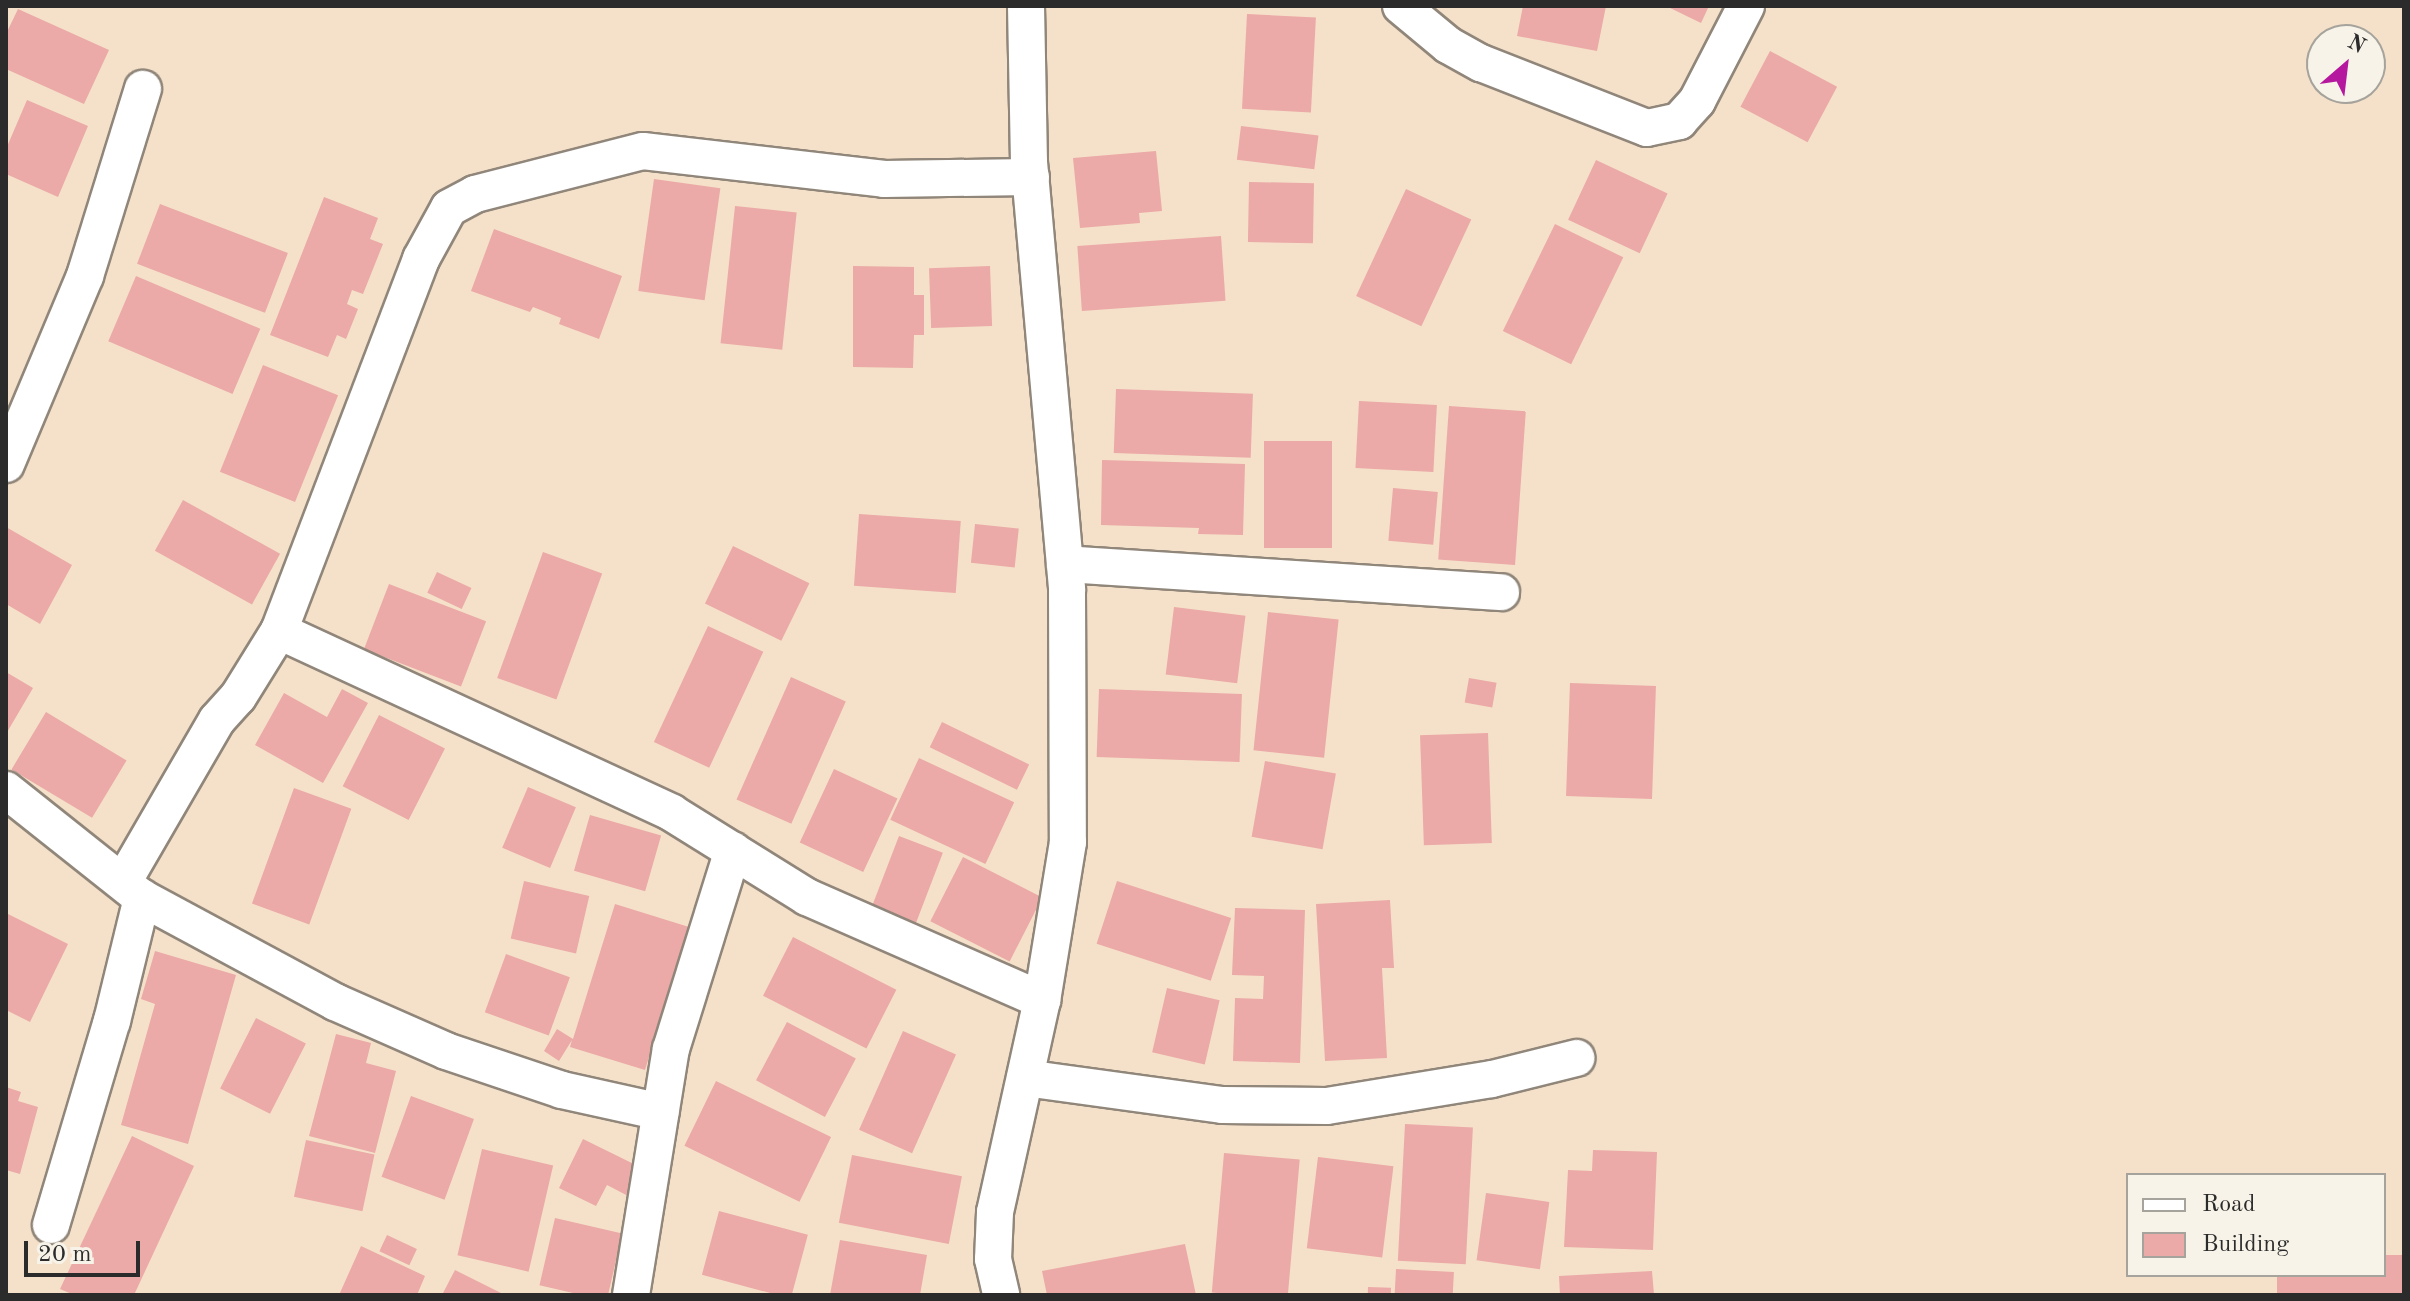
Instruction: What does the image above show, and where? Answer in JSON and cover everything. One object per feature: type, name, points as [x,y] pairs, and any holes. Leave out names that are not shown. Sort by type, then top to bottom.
[{"type":"street","points":[[1001,1295],[993,1259],[995,1212],[1042,1000],[1068,842],[1065,564],[1031,177],[1026,6]]},
{"type":"street","points":[[1401,6],[1448,45],[1481,63],[1647,128],[1679,121],[1697,101],[1746,6]]},
{"type":"street","points":[[6,464],[85,276],[143,89]]},
{"type":"street","points":[[51,1225],[112,1021],[133,890],[217,720],[238,697],[279,631],[421,259],[449,208],[475,194],[643,151],[884,179],[1031,177]]},
{"type":"street","points":[[1065,564],[1501,592]]},
{"type":"street","points":[[279,631],[672,813],[807,897],[1042,1000]]},
{"type":"street","points":[[6,790],[133,890],[335,1002],[446,1051],[562,1090],[661,1112]]},
{"type":"street","points":[[631,1295],[671,1049],[733,850]]},
{"type":"street","points":[[1025,1078],[1222,1105],[1327,1106],[1492,1079],[1576,1058]]},
{"type":"building","points":[[1523,6],[1606,6],[1597,51],[1517,36]]},
{"type":"building","points":[[1666,6],[1709,6],[1701,23]]},
{"type":"building","points":[[18,9],[109,50],[84,104],[6,69],[6,34]]},
{"type":"building","points":[[1247,14],[1316,18],[1311,112],[1242,109]]},
{"type":"building","points":[[1770,51],[1837,87],[1808,142],[1740,107]]},
{"type":"building","points":[[27,100],[88,126],[58,197],[6,174],[6,149]]},
{"type":"building","points":[[1241,126],[1318,136],[1314,169],[1237,160]]},
{"type":"building","points":[[1156,151],[1162,211],[1139,213],[1140,223],[1080,228],[1073,158]]},
{"type":"building","points":[[1596,160],[1668,193],[1640,253],[1568,220]]},
{"type":"building","points":[[654,179],[720,188],[705,300],[638,291]]},
{"type":"building","points":[[1249,182],[1314,183],[1313,243],[1248,242]]},
{"type":"building","points":[[1406,189],[1471,219],[1421,326],[1356,296]]},
{"type":"building","points":[[324,197],[378,218],[370,239],[383,244],[363,294],[352,290],[347,304],[358,309],[346,339],[337,335],[328,357],[270,335]]},
{"type":"building","points":[[160,204],[288,253],[265,313],[137,264]]},
{"type":"building","points":[[735,206],[797,212],[782,350],[721,343]]},
{"type":"building","points":[[1555,224],[1623,257],[1571,364],[1503,331]]},
{"type":"building","points":[[494,229],[622,276],[599,339],[559,324],[561,318],[533,307],[530,312],[471,291]]},
{"type":"building","points":[[1221,236],[1226,301],[1082,311],[1077,246]]},
{"type":"building","points":[[853,266],[914,267],[914,295],[924,295],[924,335],[914,335],[913,368],[853,367]]},
{"type":"building","points":[[990,266],[992,326],[931,328],[929,268]]},
{"type":"building","points":[[136,276],[260,329],[233,394],[108,341]]},
{"type":"building","points":[[263,365],[338,395],[295,502],[220,472]]},
{"type":"building","points":[[1116,389],[1253,394],[1251,458],[1114,453]]},
{"type":"building","points":[[1359,401],[1437,405],[1433,472],[1355,468]]},
{"type":"building","points":[[1449,406],[1526,411],[1515,565],[1438,560]]},
{"type":"building","points":[[1264,441],[1332,441],[1332,548],[1264,548]]},
{"type":"building","points":[[1102,460],[1245,464],[1243,535],[1198,534],[1199,528],[1101,525]]},
{"type":"building","points":[[1393,488],[1438,492],[1433,545],[1388,541]]},
{"type":"building","points":[[183,500],[280,554],[252,605],[155,551]]},
{"type":"building","points":[[859,514],[961,521],[956,593],[854,586]]},
{"type":"building","points":[[975,524],[1019,529],[1015,567],[971,563]]},
{"type":"building","points":[[6,527],[72,565],[40,624],[6,604]]},
{"type":"building","points":[[733,546],[809,583],[781,641],[705,604]]},
{"type":"building","points":[[543,552],[602,574],[556,699],[497,678]]},
{"type":"building","points":[[437,572],[471,588],[462,609],[427,593]]},
{"type":"building","points":[[389,584],[486,621],[461,687],[364,649]]},
{"type":"building","points":[[1174,607],[1245,616],[1237,683],[1166,674]]},
{"type":"building","points":[[1268,612],[1339,619],[1324,758],[1253,750]]},
{"type":"building","points":[[708,626],[763,652],[709,768],[654,742]]},
{"type":"building","points":[[6,672],[33,688],[6,734]]},
{"type":"building","points":[[791,677],[846,701],[791,824],[736,799]]},
{"type":"building","points":[[1469,678],[1497,683],[1492,707],[1465,703]]},
{"type":"building","points":[[1570,683],[1656,686],[1652,799],[1566,796]]},
{"type":"building","points":[[342,689],[368,703],[323,783],[255,745],[284,693],[327,717]]},
{"type":"building","points":[[1099,689],[1242,694],[1240,762],[1097,757]]},
{"type":"building","points":[[46,712],[127,760],[92,818],[11,769]]},
{"type":"building","points":[[379,715],[445,749],[409,820],[343,786]]},
{"type":"building","points":[[942,722],[1029,765],[1017,790],[930,747]]},
{"type":"building","points":[[1488,733],[1492,843],[1424,845],[1420,735]]},
{"type":"building","points":[[919,758],[1014,802],[985,864],[890,820]]},
{"type":"building","points":[[1265,761],[1336,774],[1323,849],[1252,837]]},
{"type":"building","points":[[834,769],[897,799],[863,872],[800,842]]},
{"type":"building","points":[[528,787],[576,807],[550,868],[502,848]]},
{"type":"building","points":[[294,788],[351,809],[309,924],[252,904]]},
{"type":"building","points":[[590,815],[661,835],[645,891],[574,871]]},
{"type":"building","points":[[899,836],[943,853],[912,932],[869,915]]},
{"type":"building","points":[[963,857],[1042,897],[1010,962],[930,921]]},
{"type":"building","points":[[524,881],[589,896],[576,954],[511,938]]},
{"type":"building","points":[[1117,881],[1231,918],[1211,981],[1097,944]]},
{"type":"building","points":[[1390,900],[1394,968],[1382,968],[1387,1058],[1325,1061],[1316,904]]},
{"type":"building","points":[[615,904],[689,927],[645,1070],[570,1047],[572,1040],[559,1061],[544,1051],[557,1029],[573,1039]]},
{"type":"building","points":[[1235,908],[1305,910],[1300,1063],[1233,1061],[1235,998],[1263,999],[1264,976],[1232,975]]},
{"type":"building","points":[[6,913],[68,944],[30,1022],[6,1010]]},
{"type":"building","points":[[793,937],[896,990],[866,1048],[763,996]]},
{"type":"building","points":[[155,951],[236,975],[188,1144],[121,1125],[155,1004],[141,999]]},
{"type":"building","points":[[506,954],[570,977],[549,1036],[485,1012]]},
{"type":"building","points":[[1167,988],[1220,1000],[1205,1064],[1152,1052]]},
{"type":"building","points":[[256,1018],[306,1043],[270,1114],[220,1088]]},
{"type":"building","points":[[787,1022],[856,1059],[825,1117],[756,1080]]},
{"type":"building","points":[[903,1031],[956,1055],[912,1153],[859,1130]]},
{"type":"building","points":[[336,1034],[371,1043],[366,1063],[396,1071],[375,1153],[309,1136]]},
{"type":"building","points":[[716,1081],[831,1137],[799,1202],[684,1146]]},
{"type":"building","points":[[6,1087],[21,1092],[18,1101],[38,1107],[20,1174],[6,1170]]},
{"type":"building","points":[[411,1096],[474,1119],[445,1200],[382,1177]]},
{"type":"building","points":[[1405,1124],[1473,1128],[1466,1264],[1398,1261]]},
{"type":"building","points":[[132,1136],[194,1166],[134,1295],[74,1295],[60,1289]]},
{"type":"building","points":[[583,1139],[646,1170],[632,1198],[607,1185],[596,1206],[559,1188]]},
{"type":"building","points":[[306,1140],[374,1155],[362,1211],[294,1197]]},
{"type":"building","points":[[482,1149],[553,1165],[529,1272],[457,1255]]},
{"type":"building","points":[[1593,1150],[1657,1152],[1653,1250],[1564,1247],[1568,1170],[1592,1171]]},
{"type":"building","points":[[1224,1153],[1300,1160],[1288,1295],[1212,1292]]},
{"type":"building","points":[[852,1155],[962,1176],[949,1244],[839,1223]]},
{"type":"building","points":[[1318,1157],[1393,1166],[1382,1258],[1307,1248]]},
{"type":"building","points":[[1486,1193],[1549,1202],[1540,1269],[1477,1260]]},
{"type":"building","points":[[719,1211],[808,1235],[792,1295],[777,1295],[702,1275]]},
{"type":"building","points":[[555,1218],[622,1234],[608,1295],[582,1295],[539,1285]]},
{"type":"building","points":[[387,1235],[417,1249],[409,1265],[379,1251]]},
{"type":"building","points":[[840,1240],[927,1255],[920,1295],[830,1295]]},
{"type":"building","points":[[1185,1244],[1196,1295],[1047,1295],[1042,1271]]},
{"type":"building","points":[[361,1246],[425,1276],[417,1295],[339,1295]]},
{"type":"building","points":[[2386,1255],[2404,1255],[2404,1295],[2277,1295],[2277,1277],[2386,1277]]},
{"type":"building","points":[[1396,1269],[1454,1272],[1453,1295],[1395,1295]]},
{"type":"building","points":[[455,1270],[505,1295],[442,1295]]},
{"type":"building","points":[[1652,1271],[1654,1295],[1560,1295],[1559,1276]]},
{"type":"building","points":[[1368,1287],[1391,1288],[1391,1295],[1368,1295]]}]
